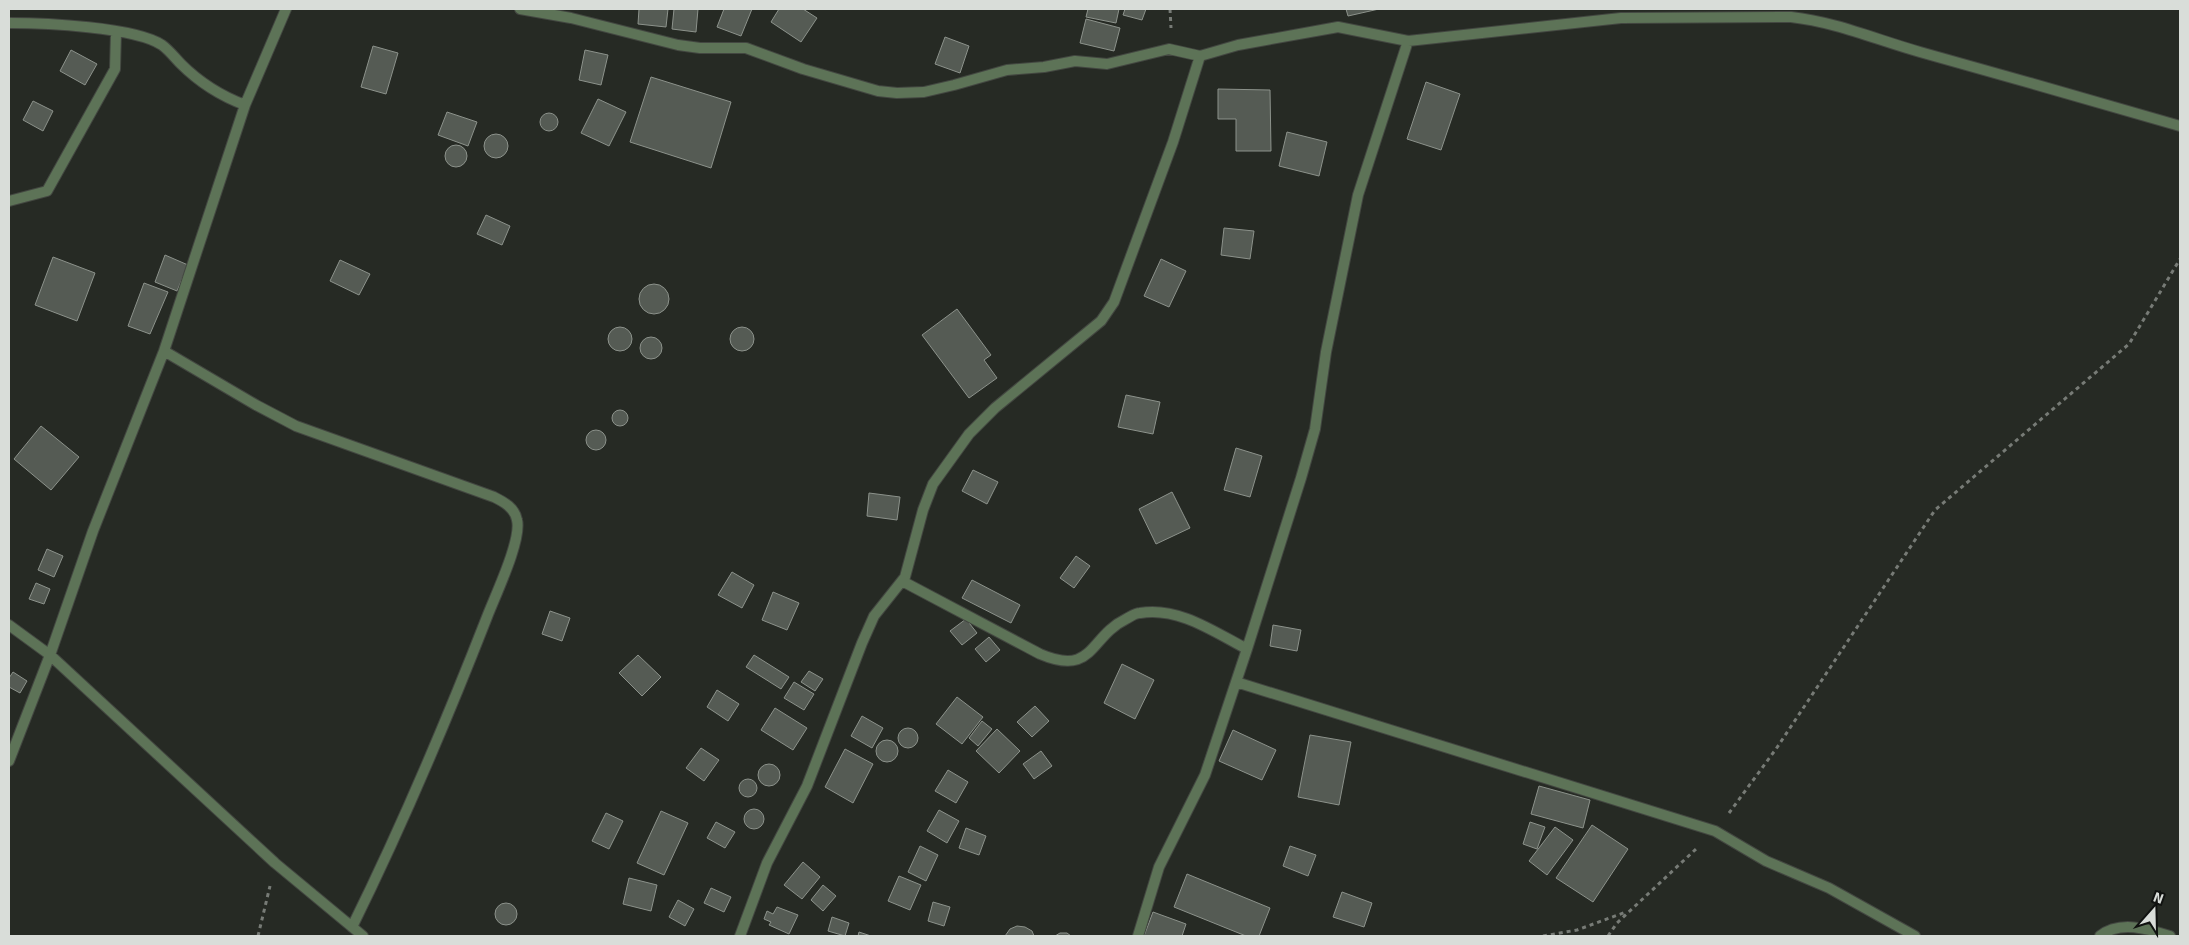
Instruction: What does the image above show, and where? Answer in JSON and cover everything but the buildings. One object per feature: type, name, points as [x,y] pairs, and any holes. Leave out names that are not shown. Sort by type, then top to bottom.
[{"type":"street","points":[[9,761],[50,655],[93,531],[164,351],[245,105],[286,9]]},
{"type":"street","points":[[520,9],[571,18],[678,45],[700,48],[746,48],[803,69],[878,91],[897,93],[924,92],[1007,70],[1044,67],[1074,61],[1107,64],[1169,49],[1200,56],[1238,44],[1338,27],[1408,40],[1621,18],[1739,14],[1815,20],[1840,26],[1894,45],[2180,126]]},
{"type":"street","points":[[9,24],[49,24],[145,36],[162,45],[195,76],[231,100],[245,105]]},
{"type":"street","points":[[9,201],[48,191],[115,69],[116,32]]},
{"type":"street","points":[[1138,936],[1160,867],[1205,775],[1248,649],[1315,428],[1326,352],[1358,195],[1408,40]]},
{"type":"street","points":[[740,936],[767,863],[807,786],[874,616],[902,581],[908,568],[923,510],[933,484],[969,434],[995,408],[1101,321],[1114,302],[1173,142],[1200,56]]},
{"type":"street","points":[[164,351],[256,405],[296,426],[494,497],[512,509],[518,520],[510,560],[465,672],[412,798],[352,927]]},
{"type":"street","points":[[902,581],[1040,654],[1058,661],[1072,661],[1084,657],[1096,647],[1114,626],[1139,612],[1162,612],[1191,620],[1248,649]]},
{"type":"street","points":[[9,625],[50,655],[275,863],[363,936]]},
{"type":"street","points":[[1236,682],[1715,831],[1766,861],[1829,888],[1915,936]]},
{"type":"street","points":[[2100,936],[2116,927],[2143,929],[2170,936]]},
{"type":"path","points":[[1608,936],[1629,911],[1715,831],[1776,749],[1935,510],[2129,344],[2180,259]]},
{"type":"path","points":[[258,936],[275,863]]},
{"type":"path","points":[[1543,936],[1577,930],[1629,911]]}]
